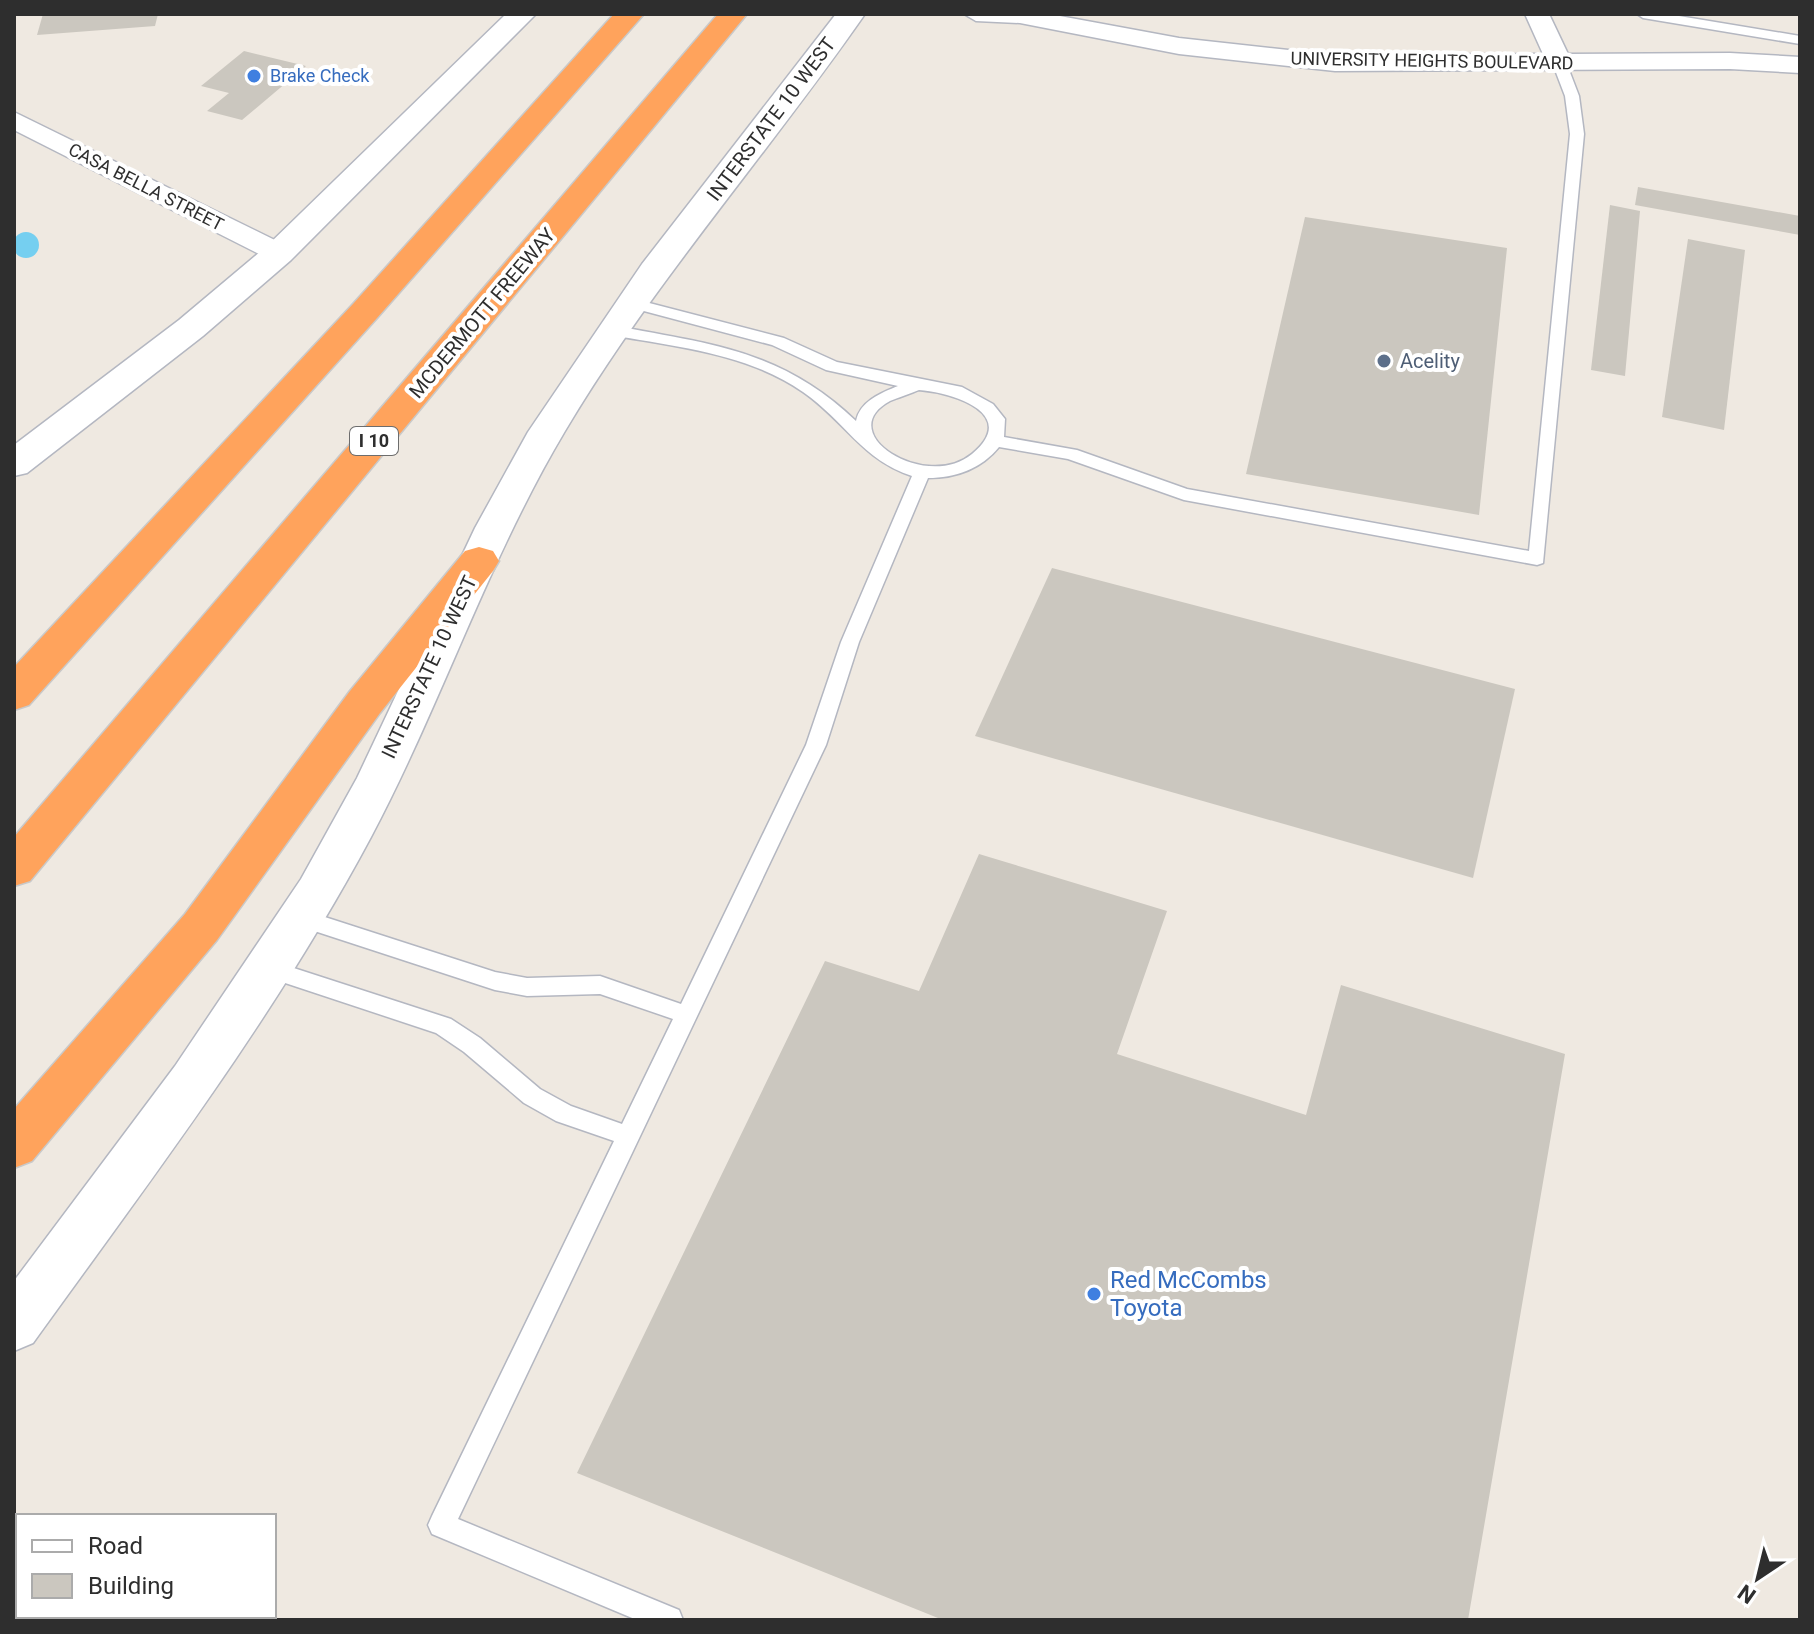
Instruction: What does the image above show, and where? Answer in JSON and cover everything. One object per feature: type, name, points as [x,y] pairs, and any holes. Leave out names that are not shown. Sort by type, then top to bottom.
[{"type":"highway","points":[[14,694],[365,311],[630,14]]},
{"type":"highway","name":"MCDERMOTT FREEWAY","points":[[14,868],[733,14]]},
{"type":"highway","points":[[14,1145],[201,927],[365,702],[479,561]]},
{"type":"main road","points":[[14,464],[191,328],[279,253],[522,14]]},
{"type":"main road","name":"INTERSTATE 10 WEST","points":[[14,1325],[269,969],[355,826],[479,561],[545,435],[621,316],[851,14]]},
{"type":"street","name":"UNIVERSITY HEIGHTS BOULEVARD","points":[[976,14],[1017,15],[1179,46],[1335,63],[1730,61],[1800,65]]},
{"type":"street","points":[[1537,14],[1559,62]]},
{"type":"street","name":"CASA BELLA STREET","points":[[14,120],[279,253]]},
{"type":"lane","points":[[1643,14],[1800,40]]},
{"type":"lane","points":[[994,441],[1071,454],[1184,494],[1537,559],[1577,134],[1572,96],[1559,62]]},
{"type":"lane","points":[[621,316],[778,341],[832,366],[918,385],[956,388],[985,404],[997,428],[994,441],[984,455],[967,466],[946,472],[895,467],[874,454],[863,437],[806,386],[769,368],[621,316]]},
{"type":"lane","points":[[863,437],[863,419],[874,403],[893,391],[918,385]]},
{"type":"lane","points":[[669,1620],[441,1525],[816,745],[850,642],[922,472]]},
{"type":"lane","points":[[300,918],[495,981],[527,987],[600,985],[687,1015]]},
{"type":"lane","points":[[269,969],[443,1026],[472,1045],[532,1096],[564,1114],[628,1136]]},
{"type":"water","points":[[26,232],[36,235],[39,245],[36,255],[26,258],[16,255],[13,245],[16,235]]},
{"type":"building","points":[[43,14],[158,14],[155,26],[37,35]]},
{"type":"building","name":"Brake Check","points":[[244,51],[306,66],[242,120],[207,111],[229,93],[201,86]]},
{"type":"building","points":[[1638,187],[1800,216],[1800,235],[1635,205]]},
{"type":"building","points":[[1610,205],[1640,211],[1625,376],[1591,370]]},
{"type":"building","name":"Acelity","points":[[1305,217],[1507,248],[1479,515],[1246,474]]},
{"type":"building","points":[[1688,239],[1745,250],[1724,430],[1662,417]]},
{"type":"building","points":[[1052,568],[1515,689],[1473,878],[975,736]]},
{"type":"building","name":"Red McCombs Toyota","points":[[979,854],[1167,911],[1117,1054],[1306,1115],[1341,985],[1565,1054],[1468,1620],[943,1620],[577,1473],[825,961],[919,991]]},
{"type":"place","name":"Brake Check","points":[[254,76]]},
{"type":"place","name":"Acelity","points":[[1384,361]]},
{"type":"place","name":"Red McCombs Toyota","points":[[1094,1294]]}]
